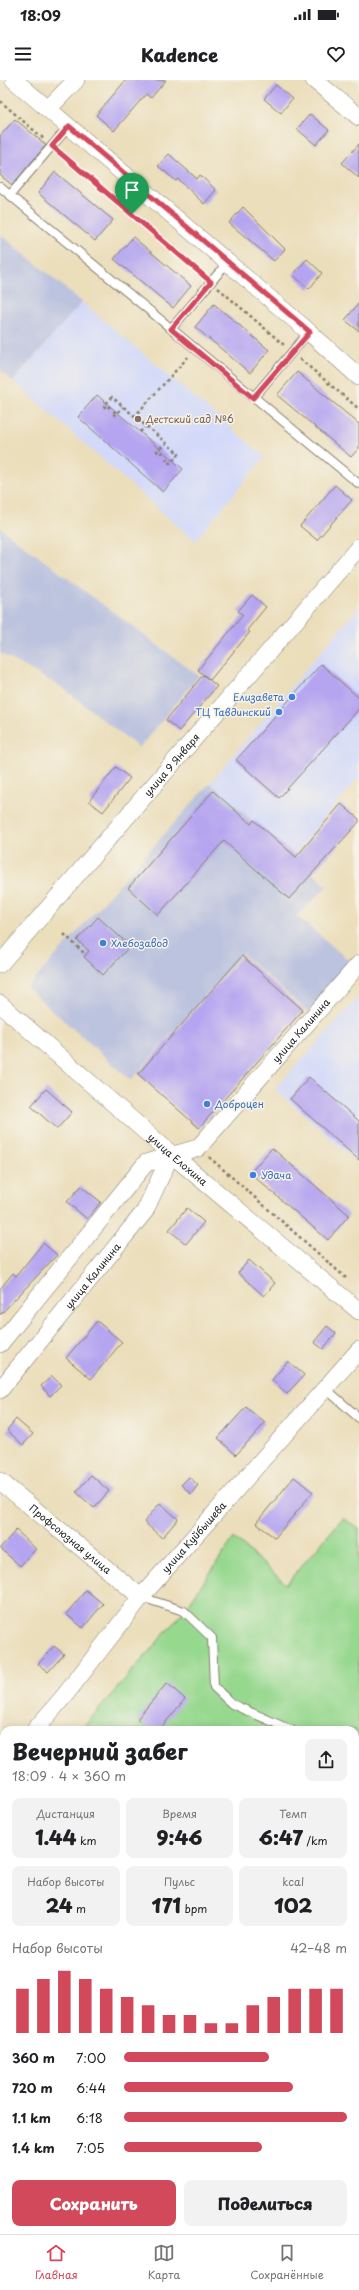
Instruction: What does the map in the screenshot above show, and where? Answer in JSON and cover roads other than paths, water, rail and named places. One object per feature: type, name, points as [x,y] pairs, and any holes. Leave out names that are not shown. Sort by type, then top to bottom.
[{"type":"street","points":[[14,80],[310,332],[359,377]]},
{"type":"street","points":[[48,109],[76,80]]},
{"type":"street","points":[[314,80],[359,117]]},
{"type":"street","name":"улица 9 Января","points":[[0,964],[359,547]]},
{"type":"street","name":"улица Калинина","points":[[0,1390],[145,1211],[171,1154],[198,1148],[359,964]]},
{"type":"street","name":"улица Елохина","points":[[0,1004],[171,1154],[359,1311]]},
{"type":"street","points":[[0,1344],[146,1163],[171,1154]]},
{"type":"street","name":"улица Куйбышева","points":[[38,1726],[65,1695],[141,1598],[359,1350]]},
{"type":"street","name":"Профсоюзная улица","points":[[0,1481],[141,1598]]},
{"type":"lane","points":[[10,195],[69,126]]},
{"type":"lane","points":[[0,187],[253,398],[359,484]]},
{"type":"lane","points":[[171,329],[228,262]]},
{"type":"lane","points":[[253,398],[310,332]]},
{"type":"lane","points":[[325,1388],[359,1418]]},
{"type":"lane","points":[[141,1598],[184,1611],[212,1638],[214,1687],[232,1704],[282,1726]]},
{"type":"place","name":"Дестский сад №6","points":[[138,419]]},
{"type":"place","name":"Елизавета","points":[[292,697]]},
{"type":"place","name":"ТЦ Тавдинский","points":[[279,712]]},
{"type":"place","name":"Хлебозавод","points":[[103,943]]},
{"type":"place","name":"Доброцен","points":[[207,1104]]},
{"type":"place","name":"Удача","points":[[253,1175]]}]
